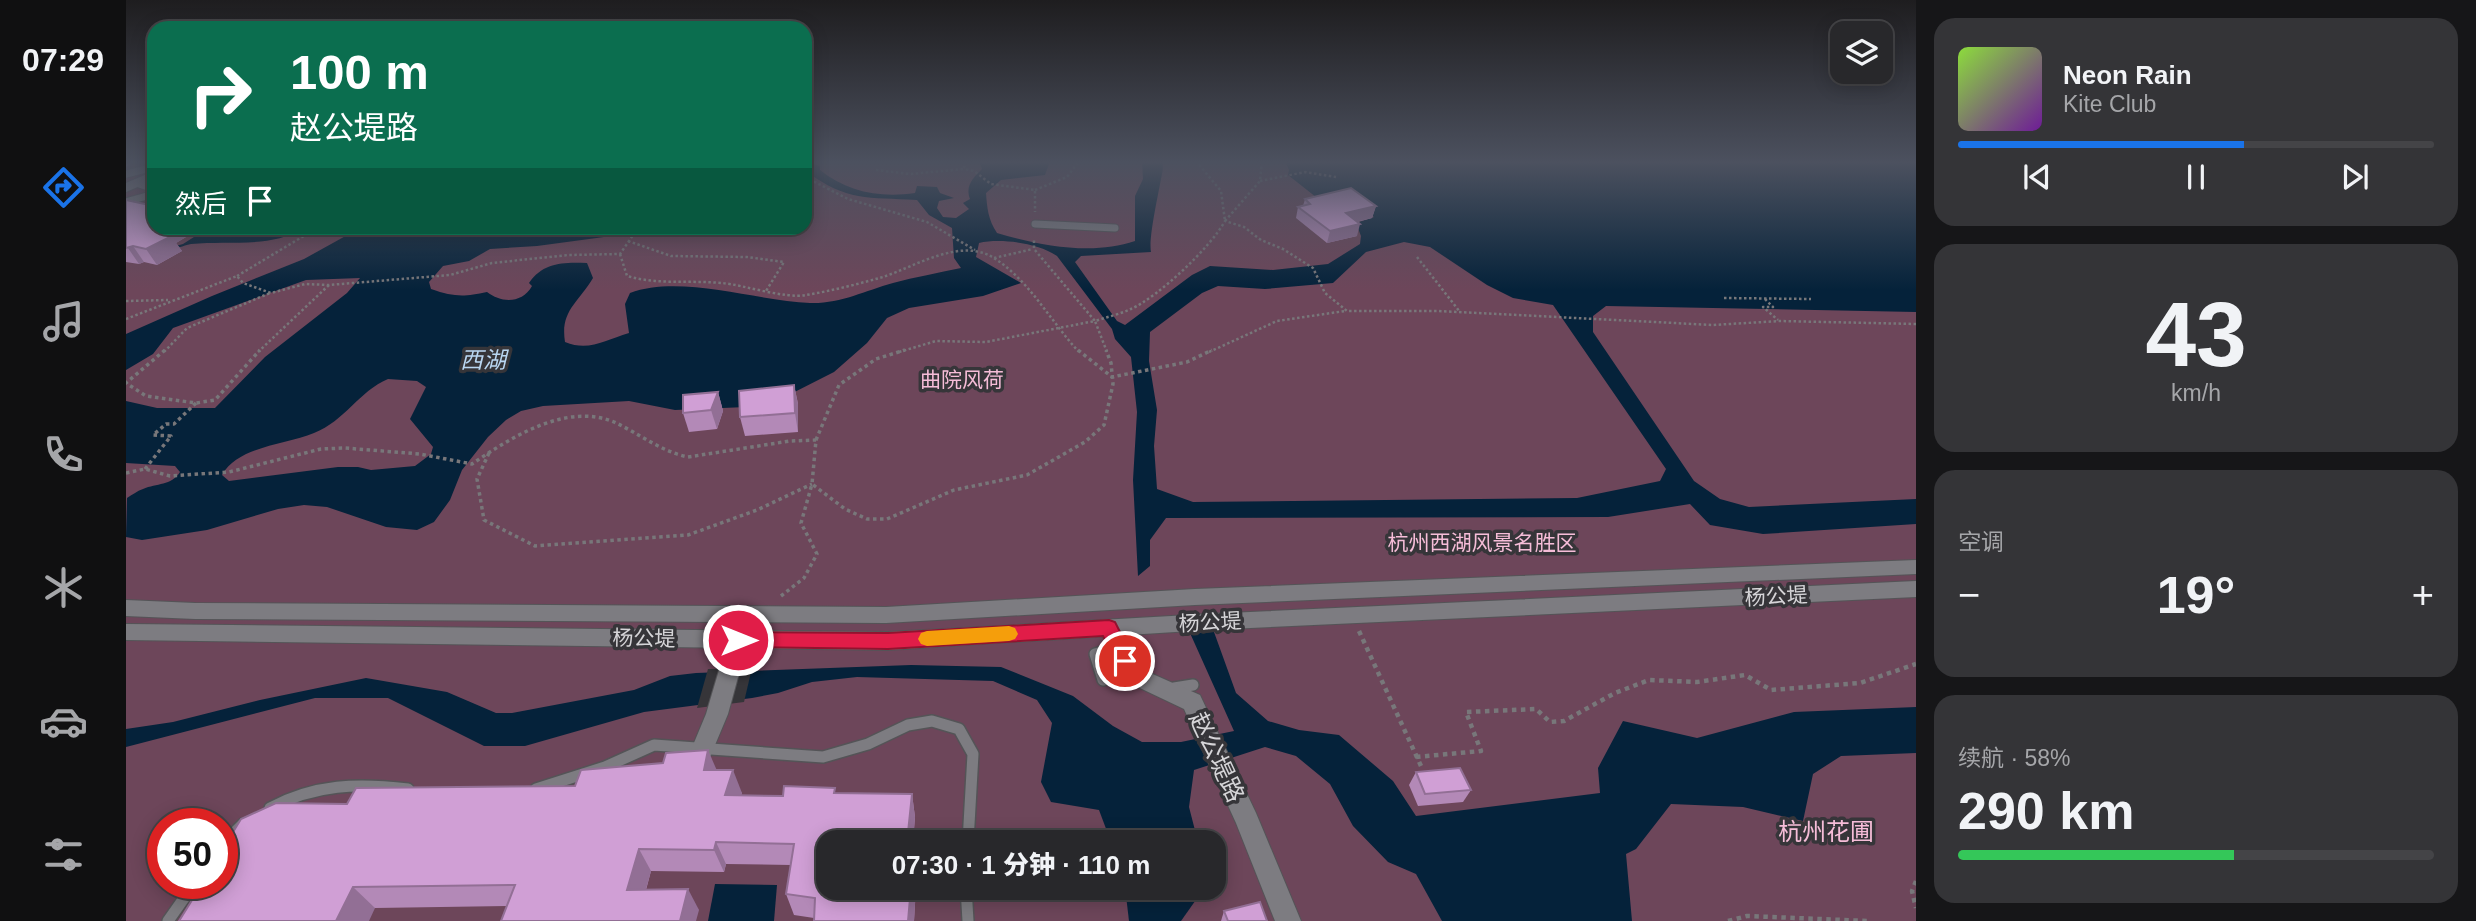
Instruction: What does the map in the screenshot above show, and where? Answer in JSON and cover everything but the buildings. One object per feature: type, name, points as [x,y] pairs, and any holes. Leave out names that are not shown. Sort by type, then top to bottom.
[{"type":"main road","name":"杨公堤","points":[[126,608],[209,611],[886,615],[1195,597],[1916,567]]},
{"type":"main road","name":"杨公堤","points":[[126,632],[888,641],[1114,638],[1353,615],[1916,589]]},
{"type":"main road","name":"赵公堤路","points":[[1114,638],[1131,674],[1192,702],[1247,821],[1288,921]]},
{"type":"main road","points":[[702,750],[717,714],[738,640]]},
{"type":"lane","points":[[1035,224],[1115,228]]},
{"type":"lane","points":[[1161,689],[1193,685]]},
{"type":"lane","points":[[523,791],[605,767],[654,744],[702,750],[823,757],[868,744],[908,725],[932,721],[959,729],[973,754],[969,830]]},
{"type":"lane","points":[[238,827],[281,802],[326,785],[370,784],[425,792]]},
{"type":"lane","points":[[168,921],[183,899]]},
{"type":"lane","points":[[967,900],[968,921]]},
{"type":"path","points":[[865,204],[928,222],[994,258],[1029,288],[1082,355],[1112,377],[1187,362],[1277,321],[1347,311],[1460,312],[1713,325],[1780,321],[1916,324]]},
{"type":"path","points":[[812,484],[845,509],[867,519],[887,519],[954,490],[1027,475],[1085,442],[1104,425],[1111,402],[1112,377],[1105,341],[1095,321],[1034,249],[1035,204]]},
{"type":"path","points":[[1223,204],[1225,220]]},
{"type":"path","points":[[770,615],[775,601],[804,578],[817,554],[802,523],[812,484],[816,440],[839,385],[876,359],[936,341],[986,342],[1095,321],[1132,309],[1159,291],[1217,236],[1225,220],[1239,204]]},
{"type":"path","points":[[1225,220],[1244,227],[1261,240],[1283,249],[1313,268],[1314,276],[1338,308],[1347,311]]},
{"type":"path","points":[[126,318],[237,276],[305,235]]},
{"type":"path","points":[[633,235],[620,254],[627,276],[648,282],[721,283],[802,296],[882,278],[949,253],[977,251]]},
{"type":"path","points":[[628,241],[671,256],[747,257],[784,262],[766,291]]},
{"type":"path","points":[[994,258],[1034,249]]},
{"type":"path","points":[[329,285],[270,339],[215,400],[196,403],[146,396],[126,383],[158,358],[187,328],[270,293],[305,284],[329,285],[450,275],[492,263],[568,254],[620,254]]},
{"type":"path","points":[[1417,257],[1460,312]]},
{"type":"path","points":[[237,276],[243,283],[270,293]]},
{"type":"path","points":[[1724,298],[1811,299]]},
{"type":"path","points":[[1765,299],[1773,307],[1763,307],[1780,321]]},
{"type":"path","points":[[126,301],[173,300]]},
{"type":"path","points":[[145,469],[155,453],[172,436],[153,435],[166,424],[174,424],[196,403]]},
{"type":"path","points":[[126,473],[145,469],[170,476],[229,472],[321,449],[345,448],[420,454],[472,464],[490,452],[551,423],[574,417],[614,422],[681,457],[697,457],[790,441],[816,440]]},
{"type":"path","points":[[490,452],[477,479],[484,520],[535,546],[688,536],[757,510],[812,484]]},
{"type":"path","points":[[1353,615],[1421,766]]},
{"type":"path","points":[[1416,757],[1481,751],[1466,712],[1536,709],[1550,722],[1564,721],[1615,692],[1649,680],[1697,681],[1745,676],[1771,690],[1860,684],[1883,673],[1916,664]]},
{"type":"path","points":[[1916,881],[1912,885],[1911,895],[1916,908]]},
{"type":"path","points":[[1728,921],[1747,916],[1868,921]]},
{"type":"green space","name":"杭州西湖风景名胜区","points":[[126,204],[147,204],[147,235],[812,235],[812,204],[1916,204],[1916,921],[126,921]]},
{"type":"water","name":"西湖","points":[[920,204],[938,204],[937,208],[943,217],[956,218],[969,209],[964,204],[987,204],[997,233],[1047,245],[1101,248],[1135,241],[1135,204],[1157,204],[1151,252],[1081,256],[1075,262],[1117,321],[1125,325],[1192,275],[1210,266],[1273,270],[1328,264],[1360,244],[1361,236],[1356,223],[1374,217],[1356,204],[1916,204],[1916,312],[1606,306],[1593,316],[1593,332],[1694,481],[1720,499],[1749,507],[1916,499],[1916,524],[1763,534],[1710,525],[1690,504],[1608,517],[1166,518],[1150,540],[1150,566],[1138,576],[1133,480],[1137,412],[1131,357],[1115,339],[1112,329],[1057,256],[1030,245],[998,241],[979,243],[976,257],[1021,283],[983,296],[909,308],[887,318],[867,343],[834,372],[767,406],[675,410],[629,401],[543,406],[521,411],[506,420],[488,437],[462,470],[450,500],[434,522],[417,530],[386,527],[327,507],[304,505],[278,509],[207,530],[142,540],[126,537],[127,498],[148,487],[168,482],[180,472],[175,466],[126,463],[126,401],[157,408],[215,408],[265,357],[347,293],[360,278],[306,280],[173,328],[153,354],[126,370],[126,334],[304,259],[347,235],[608,235],[537,246],[490,249],[469,261],[443,266],[429,282],[431,289],[446,294],[487,292],[511,300],[528,292],[532,286],[529,283],[547,267],[562,263],[587,263],[593,278],[568,315],[564,331],[565,342],[582,346],[629,333],[625,304],[630,293],[650,288],[695,287],[821,303],[961,268],[954,258],[952,228],[929,215]],"holes":[[[1404,242],[1430,247],[1487,285],[1513,298],[1553,305],[1666,469],[1660,481],[1577,498],[1193,502],[1157,489],[1154,446],[1157,410],[1149,361],[1150,332],[1202,293],[1218,286],[1265,289],[1333,283],[1366,252]],[[388,379],[417,381],[426,387],[410,419],[433,447],[431,454],[415,466],[371,470],[338,467],[229,481],[222,475],[229,465],[250,452],[325,428],[369,391]]]},
{"type":"water","points":[[197,235],[290,235],[263,241],[191,244],[165,249],[183,244]]},
{"type":"water","points":[[1214,632],[1236,693],[1268,721],[1299,730],[1339,735],[1393,781],[1416,816],[1600,793],[1598,768],[1623,721],[1697,738],[1794,712],[1916,707],[1916,753],[1841,756],[1813,774],[1803,821],[1743,807],[1671,804],[1636,849],[1626,854],[1632,921],[1442,921],[1416,874],[1388,862],[1353,826],[1330,784],[1296,756],[1265,747],[1194,770],[1189,807],[1195,830],[1106,830],[1099,810],[1051,802],[1041,782],[1052,723],[1037,700],[993,681],[857,677],[812,682],[752,698],[644,712],[525,746],[484,746],[388,698],[315,698],[126,747],[126,729],[173,722],[260,700],[366,678],[447,692],[496,713],[512,713],[634,690],[670,676],[911,665],[1001,667],[1073,696],[1113,726],[1142,742],[1181,742],[1234,731],[1190,633]]},
{"type":"water","points":[[715,884],[777,885],[774,921],[708,921]]},
{"type":"water","points":[[1127,900],[1196,900],[1181,921],[1129,921]]},
{"type":"pier","points":[[752,668],[744,702],[697,708],[708,669]]},
{"type":"slow traffic","points":[[927,639],[1009,634]]},
{"type":"route","points":[[738,640],[888,641],[1109,628],[1125,661]]},
{"type":"park label","name":"曲院风荷","points":[[962,379]]},
{"type":"park label","name":"杭州花圃","points":[[1826,831]]}]
